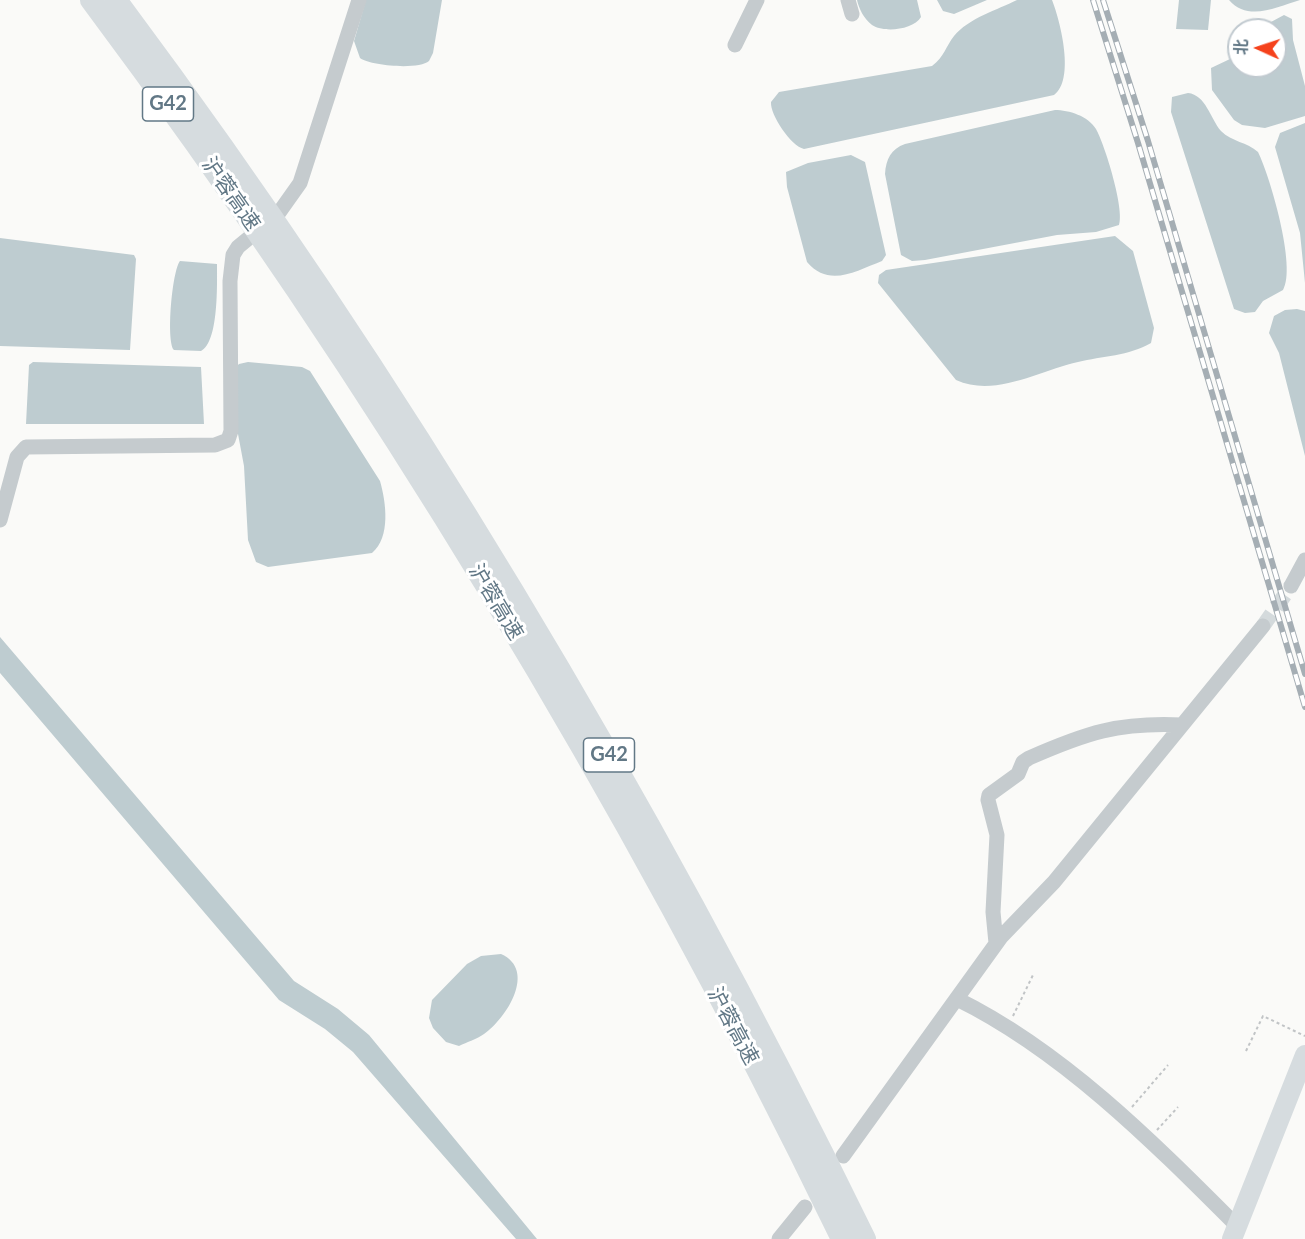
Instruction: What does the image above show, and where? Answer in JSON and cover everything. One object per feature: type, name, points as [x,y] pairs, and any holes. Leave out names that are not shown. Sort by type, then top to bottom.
[{"type":"highway","name":"沪蓉高速","points":[[91,0],[251,204]]},
{"type":"highway","name":"沪蓉高速","points":[[116,0],[251,204],[476,530],[604,747],[761,1035],[865,1239]]},
{"type":"highway","name":"沪蓉高速","points":[[313,295],[587,757],[733,1024],[842,1239]]},
{"type":"main road","points":[[1234,1233],[1305,1055]]},
{"type":"street","points":[[0,520],[16,457],[26,447],[215,446],[228,440],[231,431],[230,281],[233,255],[238,247],[278,214],[300,183],[359,0]]},
{"type":"street","points":[[735,45],[757,0]]},
{"type":"street","points":[[1291,586],[1305,560]]},
{"type":"street","points":[[843,1156],[996,943],[1054,882],[1263,626]]},
{"type":"street","points":[[996,943],[993,912],[998,835],[988,800],[989,795],[1018,774],[1023,762],[1029,758],[1081,735],[1134,724],[1182,725]]},
{"type":"street","points":[[957,999],[1008,1027],[1124,1116],[1149,1139],[1234,1233]]},
{"type":"street","points":[[779,1239],[805,1207]]},
{"type":"path","points":[[1008,1027],[1033,975]]},
{"type":"path","points":[[1245,1051],[1263,1016],[1305,1036]]},
{"type":"path","points":[[1124,1116],[1168,1065]]},
{"type":"path","points":[[1149,1139],[1178,1107]]},
{"type":"shaded area","points":[[366,0],[442,0],[433,53],[429,61],[424,64],[395,66],[360,58],[354,41]]},
{"type":"shaded area","points":[[857,0],[917,0],[921,17],[912,25],[898,29],[884,29],[872,25],[864,17]]},
{"type":"shaded area","points":[[937,0],[987,0],[954,14],[943,11]]},
{"type":"shaded area","points":[[1017,0],[1052,0],[1062,36],[1065,64],[1064,77],[1060,88],[1054,95],[804,149],[793,142],[774,114],[771,102],[779,92],[932,66],[954,36],[967,24]]},
{"type":"shaded area","points":[[1179,0],[1211,0],[1208,30],[1176,29]]},
{"type":"shaded area","points":[[1229,0],[1300,0],[1254,12],[1237,7]]},
{"type":"shaded area","points":[[1284,15],[1292,19],[1293,40],[1305,86],[1305,116],[1265,128],[1242,125],[1234,120],[1212,90],[1211,68],[1227,60],[1227,78],[1287,78],[1287,18],[1278,18]]},
{"type":"shaded area","points":[[1188,93],[1203,102],[1225,135],[1258,152],[1275,200],[1287,263],[1286,279],[1283,290],[1263,301],[1255,312],[1245,313],[1234,309],[1171,112],[1172,97]]},
{"type":"shaded area","points":[[1055,110],[1078,115],[1093,124],[1096,129],[1109,162],[1117,192],[1119,225],[1096,232],[1057,235],[925,260],[912,261],[901,255],[885,174],[888,159],[893,152],[905,144]]},
{"type":"shaded area","points":[[1305,123],[1305,283],[1300,233],[1275,147],[1280,133]]},
{"type":"shaded area","points":[[851,155],[865,162],[886,255],[882,261],[853,273],[834,276],[815,270],[807,262],[787,187],[786,172],[808,163]]},
{"type":"shaded area","points":[[1115,236],[1133,251],[1154,328],[1151,343],[1125,353],[1078,362],[1018,381],[986,386],[971,385],[956,380],[878,283],[879,275],[886,270]]},
{"type":"shaded area","points":[[0,238],[134,255],[136,259],[130,350],[0,346]]},
{"type":"shaded area","points":[[180,261],[217,264],[214,325],[207,345],[201,351],[174,350],[172,344],[170,321],[172,291]]},
{"type":"shaded area","points":[[1285,310],[1305,311],[1305,456],[1279,353],[1269,333],[1274,316]]},
{"type":"shaded area","points":[[33,362],[201,367],[204,424],[26,424],[29,365]]},
{"type":"shaded area","points":[[248,362],[302,367],[310,371],[380,481],[385,509],[384,529],[378,546],[372,553],[268,567],[256,562],[248,540],[244,466],[235,418],[234,369],[239,364]]},
{"type":"shaded area","points":[[0,637],[294,981],[338,1009],[369,1035],[537,1239],[516,1239],[353,1052],[325,1029],[279,1000],[0,673]]},
{"type":"shaded area","points":[[501,954],[512,961],[517,971],[518,982],[509,1006],[493,1027],[481,1036],[459,1046],[446,1042],[433,1028],[429,1018],[432,1000],[467,964],[481,956]]},
{"type":"tunnel","points":[[1263,626],[1291,586]]},
{"type":"railway","points":[[1093,0],[1138,143],[1305,707]]},
{"type":"railway","points":[[1103,0],[1148,141],[1305,674]]}]
